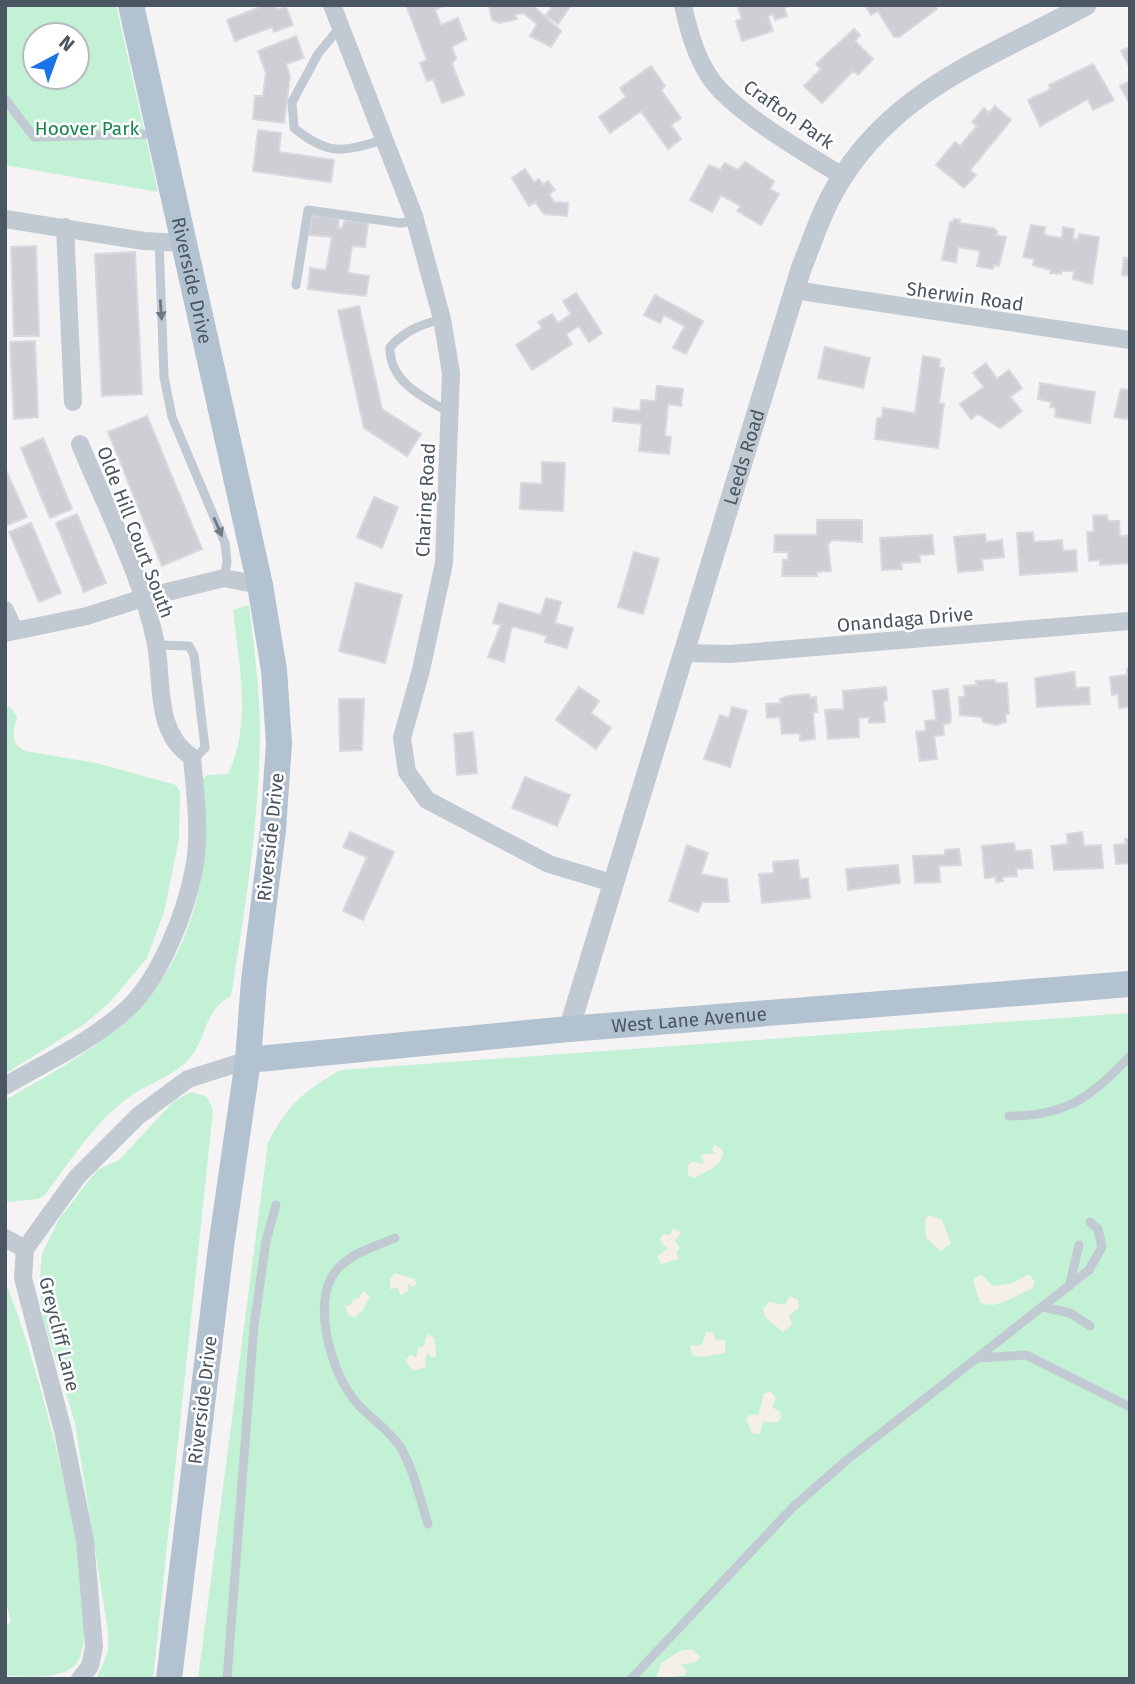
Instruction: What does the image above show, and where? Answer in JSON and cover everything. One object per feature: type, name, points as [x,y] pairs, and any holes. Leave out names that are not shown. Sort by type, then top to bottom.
[{"type":"main road","name":"Riverside Drive","points":[[131,5],[160,134],[172,242],[260,585],[274,670],[279,743],[248,1060],[221,1247],[169,1679]]},
{"type":"main road","name":"West Lane Avenue","points":[[248,1060],[569,1029],[1130,984]]},
{"type":"street","name":"Charing Road","points":[[332,5],[415,221],[442,319],[451,373],[444,563],[421,670],[402,738],[407,772],[427,800],[549,864],[612,883]]},
{"type":"street","name":"Crafton Park","points":[[683,5],[688,31],[709,77],[725,95],[842,176]]},
{"type":"street","name":"Leeds Road","points":[[569,1029],[794,290],[820,221],[842,176],[871,141],[929,89],[1000,46],[1086,5]]},
{"type":"street","points":[[5,219],[172,242]]},
{"type":"street","points":[[65,227],[73,402]]},
{"type":"street","name":"Sherwin Road","points":[[794,290],[1130,340]]},
{"type":"street","name":"Olde Hill Court South","points":[[80,444],[143,598],[156,645],[166,722],[186,753],[192,757]]},
{"type":"street","points":[[5,610],[9,631],[87,616],[143,598],[224,579],[260,585]]},
{"type":"street","name":"Onandaga Drive","points":[[684,653],[730,654],[1130,621]]},
{"type":"street","points":[[5,1086],[86,1040],[129,1007],[155,970],[174,934],[194,868],[197,814],[192,757]]},
{"type":"street","points":[[5,1238],[25,1249],[77,1177],[138,1116],[188,1079],[248,1060]]},
{"type":"street","name":"Greycliff Lane","points":[[25,1249],[23,1278],[63,1431],[85,1540],[94,1647],[90,1666],[80,1679]]},
{"type":"lane","points":[[341,27],[318,54],[292,102],[294,128],[315,145],[342,152],[383,140]]},
{"type":"lane","points":[[5,99],[34,137],[160,134]]},
{"type":"lane","points":[[296,285],[308,211],[400,223],[415,221]]},
{"type":"lane","points":[[172,242],[164,377],[172,417],[225,543],[228,562],[224,579]]},
{"type":"lane","points":[[442,319],[415,326],[403,334],[390,347],[390,362],[400,380],[451,413]]},
{"type":"lane","points":[[156,645],[188,646],[194,655],[205,748],[192,757]]},
{"type":"lane","points":[[1009,1116],[1053,1112],[1092,1095],[1130,1056]]},
{"type":"lane","points":[[227,1679],[254,1326],[266,1241],[276,1205]]},
{"type":"lane","points":[[631,1679],[793,1507],[848,1459],[1089,1270],[1102,1247],[1098,1229],[1090,1222]]},
{"type":"lane","points":[[395,1238],[349,1258],[334,1272],[325,1291],[323,1306],[329,1346],[342,1381],[355,1401],[400,1447],[428,1524]]},
{"type":"lane","points":[[1068,1288],[1079,1245]]},
{"type":"lane","points":[[1043,1307],[1070,1313],[1090,1326]]},
{"type":"lane","points":[[977,1358],[1026,1356],[1130,1407]]},
{"type":"green space","name":"Hoover Park","points":[[5,5],[116,5],[158,192],[5,165]]},
{"type":"green space","points":[[249,605],[259,701],[259,766],[250,865],[231,996],[214,1011],[198,1046],[184,1064],[116,1107],[83,1143],[45,1195],[38,1199],[5,1202],[5,1100],[99,1043],[125,1021],[148,997],[168,969],[184,936],[197,898],[202,869],[201,781],[207,775],[228,774],[240,735],[242,693],[233,610]]},
{"type":"green space","points":[[5,706],[11,708],[17,717],[14,741],[25,751],[96,763],[176,785],[180,792],[179,839],[164,912],[147,958],[111,1001],[86,1023],[5,1074]]},
{"type":"green space","points":[[1130,1013],[1130,1679],[198,1679],[268,1143],[282,1118],[297,1100],[316,1086],[340,1070]]},
{"type":"green space","points":[[192,1092],[207,1097],[213,1110],[153,1679],[96,1679],[108,1652],[108,1631],[75,1423],[44,1322],[39,1286],[42,1254],[59,1219],[97,1170],[119,1160],[175,1100]]},
{"type":"green space","points":[[5,1282],[32,1359],[64,1481],[77,1544],[84,1600],[83,1643],[73,1667],[49,1676],[5,1676],[5,1626],[11,1622],[5,1598]]},
{"type":"sand","points":[[715,1145],[723,1150],[717,1165],[695,1178],[688,1176],[688,1165],[692,1162],[704,1164],[701,1154],[715,1154],[712,1149]]},
{"type":"sand","points":[[929,1215],[942,1220],[951,1243],[941,1251],[926,1238],[925,1219]]},
{"type":"sand","points":[[673,1228],[681,1232],[675,1241],[680,1248],[676,1253],[679,1259],[661,1264],[657,1256],[668,1249],[660,1238],[664,1234],[670,1235]]},
{"type":"sand","points":[[395,1273],[415,1279],[416,1285],[412,1287],[407,1283],[409,1290],[400,1295],[398,1288],[390,1289],[390,1279]]},
{"type":"sand","points":[[1029,1274],[1035,1282],[1033,1288],[992,1305],[980,1302],[973,1281],[982,1275],[993,1286],[1013,1283]]},
{"type":"sand","points":[[363,1291],[370,1296],[363,1310],[355,1317],[349,1316],[345,1306],[352,1304],[353,1299],[359,1298]]},
{"type":"sand","points":[[790,1296],[798,1300],[799,1308],[789,1315],[792,1325],[783,1332],[765,1317],[763,1309],[769,1302],[785,1305]]},
{"type":"sand","points":[[706,1332],[712,1332],[716,1340],[725,1340],[725,1353],[701,1357],[692,1355],[690,1346],[702,1345]]},
{"type":"sand","points":[[429,1334],[435,1339],[436,1356],[432,1358],[428,1353],[425,1359],[426,1367],[414,1371],[405,1361],[410,1355],[416,1358],[418,1348],[425,1345]]},
{"type":"sand","points":[[770,1391],[776,1398],[772,1407],[780,1412],[781,1418],[778,1422],[763,1422],[760,1434],[752,1433],[746,1419],[750,1415],[758,1415],[764,1394]]},
{"type":"sand","points":[[692,1649],[700,1657],[696,1662],[680,1665],[687,1670],[685,1675],[656,1679],[661,1663],[680,1651]]},
{"type":"building","points":[[265,5],[275,5],[277,10],[286,7],[293,25],[274,32],[272,27],[235,41],[227,20]]},
{"type":"building","points":[[406,5],[445,5],[435,10],[441,25],[458,18],[466,39],[452,47],[456,58],[452,64],[464,95],[442,103],[433,79],[427,81],[420,63],[427,60]]},
{"type":"building","points":[[489,5],[532,5],[561,31],[551,47],[530,36],[537,24],[523,13],[515,15],[517,19],[499,23],[492,20]]},
{"type":"building","points":[[549,5],[571,5],[558,24],[546,15],[552,8]]},
{"type":"building","points":[[737,5],[791,5],[784,7],[787,16],[775,20],[773,14],[768,16],[773,31],[742,41],[736,21],[742,19]]},
{"type":"building","points":[[865,5],[935,5],[937,9],[899,37],[894,37],[878,11],[871,15]]},
{"type":"building","points":[[854,29],[860,35],[855,41],[873,59],[858,75],[853,71],[822,103],[804,86],[821,69],[816,64]]},
{"type":"building","points":[[296,36],[304,58],[286,64],[290,76],[284,123],[253,119],[255,96],[263,96],[266,73],[258,51]]},
{"type":"building","points":[[1130,47],[1130,68],[1121,51]]},
{"type":"building","points":[[1093,64],[1114,100],[1093,110],[1088,99],[1040,126],[1028,100],[1051,89],[1049,85]]},
{"type":"building","points":[[651,66],[665,86],[661,90],[681,118],[671,125],[681,139],[668,149],[641,111],[610,133],[599,117],[626,97],[620,88]]},
{"type":"building","points":[[1130,81],[1130,104],[1120,86]]},
{"type":"building","points":[[995,106],[1011,120],[970,170],[976,175],[964,188],[936,165],[955,142],[960,146],[977,126],[972,122],[984,108],[989,113]]},
{"type":"building","points":[[258,130],[281,133],[279,152],[334,160],[331,182],[253,171]]},
{"type":"building","points":[[745,162],[774,181],[770,189],[779,194],[761,225],[737,211],[741,206],[721,195],[712,212],[690,200],[709,165],[720,170],[725,163],[738,170]]},
{"type":"building","points":[[525,169],[534,182],[539,179],[543,185],[548,181],[555,190],[549,194],[554,202],[568,203],[567,216],[544,214],[535,202],[529,206],[512,178]]},
{"type":"building","points":[[312,215],[339,219],[338,228],[342,228],[345,220],[368,223],[365,247],[352,246],[348,273],[369,276],[366,296],[308,289],[310,268],[326,270],[332,237],[309,235]]},
{"type":"building","points":[[954,219],[960,220],[959,223],[993,228],[997,231],[996,235],[1006,237],[999,266],[994,265],[993,269],[977,266],[980,251],[958,247],[956,262],[942,260],[950,222]]},
{"type":"building","points":[[1031,225],[1045,227],[1044,235],[1062,238],[1063,227],[1074,229],[1073,239],[1078,240],[1079,234],[1099,237],[1092,284],[1073,279],[1074,271],[1050,273],[1051,270],[1033,265],[1034,259],[1023,257]]},
{"type":"building","points":[[36,246],[39,336],[14,336],[11,247]]},
{"type":"building","points":[[135,252],[142,394],[102,396],[95,254]]},
{"type":"building","points":[[1124,258],[1130,258],[1130,276],[1122,275]]},
{"type":"building","points":[[576,293],[602,333],[589,342],[579,326],[566,334],[572,344],[532,370],[516,345],[542,328],[538,322],[552,314],[558,323],[571,314],[563,301]]},
{"type":"building","points":[[655,295],[703,321],[686,354],[673,348],[685,326],[664,315],[660,323],[644,315]]},
{"type":"building","points":[[359,306],[382,409],[421,434],[407,456],[364,428],[338,311]]},
{"type":"building","points":[[35,341],[38,417],[14,419],[10,342]]},
{"type":"building","points":[[825,347],[870,358],[863,388],[818,378]]},
{"type":"building","points":[[923,356],[940,359],[939,367],[944,368],[939,403],[944,404],[938,448],[875,439],[877,419],[882,417],[883,408],[915,413]]},
{"type":"building","points":[[986,363],[997,379],[1009,370],[1022,388],[1010,397],[1022,411],[1000,428],[978,414],[971,419],[960,404],[984,387],[973,373]]},
{"type":"building","points":[[1040,383],[1095,392],[1090,423],[1055,417],[1056,408],[1050,407],[1051,402],[1038,399]]},
{"type":"building","points":[[657,386],[683,389],[681,406],[668,404],[665,436],[671,437],[669,454],[639,451],[642,424],[613,421],[614,408],[640,411],[641,400],[655,401]]},
{"type":"building","points":[[1121,389],[1130,390],[1130,416],[1126,419],[1114,417]]},
{"type":"building","points":[[147,416],[202,549],[162,566],[108,432]]},
{"type":"building","points":[[43,438],[72,509],[50,518],[21,448]]},
{"type":"building","points":[[542,462],[565,463],[563,511],[520,509],[521,483],[542,484]]},
{"type":"building","points":[[5,468],[27,517],[5,526]]},
{"type":"building","points":[[374,497],[398,507],[382,548],[357,537]]},
{"type":"building","points":[[77,514],[106,583],[84,592],[56,523]]},
{"type":"building","points":[[1107,515],[1108,521],[1119,521],[1120,536],[1130,535],[1130,563],[1100,565],[1100,560],[1089,561],[1087,532],[1094,532],[1093,516]]},
{"type":"building","points":[[817,520],[862,520],[862,542],[832,540],[828,545],[831,571],[817,572],[817,576],[782,576],[783,560],[788,560],[788,552],[774,552],[775,535],[817,535]]},
{"type":"building","points":[[31,523],[61,593],[39,602],[9,532]]},
{"type":"building","points":[[1033,532],[1034,542],[1062,540],[1063,551],[1076,550],[1077,571],[1020,575],[1017,533]]},
{"type":"building","points":[[985,534],[986,542],[1002,540],[1004,557],[982,559],[983,570],[958,572],[954,537]]},
{"type":"building","points":[[932,535],[934,554],[919,555],[920,562],[901,563],[902,569],[882,570],[880,538]]},
{"type":"building","points":[[634,552],[659,559],[643,614],[618,607]]},
{"type":"building","points":[[356,583],[402,595],[385,663],[339,651]]},
{"type":"building","points":[[546,598],[561,602],[555,623],[573,628],[567,648],[545,642],[547,636],[512,626],[504,662],[488,657],[501,625],[493,623],[499,603],[541,615]]},
{"type":"building","points":[[1127,669],[1130,669],[1130,707],[1119,708],[1118,694],[1112,695],[1110,677],[1127,675]]},
{"type":"building","points":[[1074,672],[1076,688],[1089,687],[1090,704],[1037,707],[1035,678]]},
{"type":"building","points":[[995,680],[995,683],[1007,683],[1009,714],[1005,714],[1006,722],[996,725],[983,722],[982,717],[960,715],[959,697],[965,697],[964,686],[977,685],[976,681]]},
{"type":"building","points":[[579,687],[599,701],[591,713],[611,728],[596,749],[556,720]]},
{"type":"building","points":[[886,687],[887,700],[883,701],[885,722],[869,723],[869,717],[859,718],[859,737],[828,739],[825,710],[844,709],[843,691]]},
{"type":"building","points":[[948,689],[951,718],[950,723],[943,724],[944,735],[934,736],[937,759],[920,761],[916,732],[926,731],[925,721],[936,720],[933,691]]},
{"type":"building","points":[[809,694],[810,698],[816,697],[817,712],[813,712],[815,739],[800,741],[800,733],[782,734],[780,717],[767,718],[766,704],[781,703],[780,699],[788,696]]},
{"type":"building","points":[[339,699],[364,699],[362,750],[340,751]]},
{"type":"building","points":[[732,707],[747,711],[730,767],[704,759],[720,715],[729,718]]},
{"type":"building","points":[[473,732],[477,773],[457,775],[454,734]]},
{"type":"building","points":[[525,777],[570,795],[557,826],[512,808]]},
{"type":"building","points":[[350,832],[394,852],[363,920],[343,911],[367,857],[343,847]]},
{"type":"building","points":[[1082,832],[1084,846],[1101,845],[1103,868],[1054,870],[1051,846],[1068,844],[1067,834]]},
{"type":"building","points":[[1125,839],[1130,839],[1130,863],[1116,864],[1114,845],[1126,844]]},
{"type":"building","points":[[1014,843],[1015,851],[1031,850],[1033,868],[1016,869],[1017,876],[1003,877],[1003,881],[996,882],[996,877],[985,878],[982,846]]},
{"type":"building","points":[[687,845],[708,853],[701,874],[727,879],[729,902],[702,902],[698,912],[669,901]]},
{"type":"building","points":[[959,849],[961,865],[939,866],[940,882],[915,883],[913,856],[945,855],[945,850]]},
{"type":"building","points":[[798,860],[800,879],[808,878],[810,898],[762,903],[759,874],[774,873],[773,862]]},
{"type":"building","points":[[898,865],[900,883],[848,890],[846,869]]}]
